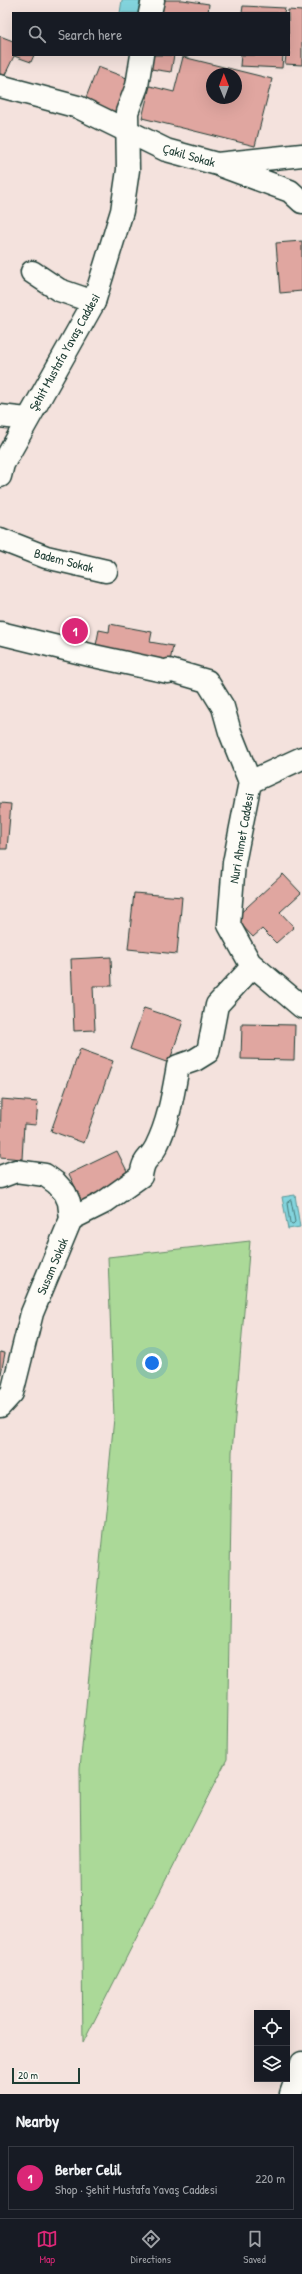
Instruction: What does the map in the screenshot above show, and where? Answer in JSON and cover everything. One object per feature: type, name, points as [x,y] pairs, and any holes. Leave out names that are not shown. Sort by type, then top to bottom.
[{"type":"street","points":[[150,12],[153,0]]},
{"type":"street","name":"Şehit Mustafa Yavaş Caddesi","points":[[0,476],[3,464],[27,419],[94,302],[122,211],[128,170],[126,130],[127,112],[137,86],[142,56]]},
{"type":"street","name":"Çakil Sokak","points":[[0,86],[78,107],[166,150],[216,164],[302,155]]},
{"type":"street","points":[[216,164],[290,191],[302,202]]},
{"type":"street","points":[[32,272],[59,290],[94,302]]},
{"type":"street","points":[[0,416],[27,419]]},
{"type":"street","name":"Badem Sokak","points":[[0,539],[46,557],[106,571]]},
{"type":"street","points":[[0,633],[94,656],[168,672],[169,670],[207,681],[223,707],[230,732],[250,782],[302,758]]},
{"type":"street","name":"Nuri Ahmet Caddesi","points":[[250,782],[234,863],[229,925],[253,966],[302,1007]]},
{"type":"street","points":[[0,1177],[16,1171],[45,1175],[56,1183],[65,1193],[69,1202],[71,1219],[103,1203],[141,1176],[143,1163],[156,1148],[170,1114],[178,1066],[195,1060],[208,1052],[217,1005],[253,966]]},
{"type":"street","name":"Susam Sokak","points":[[0,1406],[12,1393],[32,1313],[71,1219]]},
{"type":"street","points":[[291,2094],[302,2063]]},
{"type":"green space","points":[[250,1241],[232,1452],[227,1759],[83,2043],[80,1768],[114,1418],[108,1257]]},
{"type":"water","points":[[122,0],[140,0],[138,12],[120,12]]},
{"type":"water","points":[[295,1195],[300,1227],[288,1229],[282,1197]]},
{"type":"building","points":[[162,0],[183,0],[209,4],[208,12],[160,12]]},
{"type":"building","points":[[243,6],[285,8],[284,12],[242,12]]},
{"type":"building","points":[[288,10],[302,11],[302,65],[285,64],[286,56],[290,56],[290,12],[288,12]]},
{"type":"building","points":[[0,36],[12,41],[12,56],[14,56],[2,81],[0,81]]},
{"type":"building","points":[[14,56],[34,56],[31,62]]},
{"type":"building","points":[[153,56],[174,56],[171,72],[151,69]]},
{"type":"building","points":[[241,56],[283,56],[282,68],[240,66]]},
{"type":"building","points":[[183,57],[228,68],[206,68],[206,104],[242,104],[242,72],[272,79],[255,146],[142,118],[150,86],[174,92]]},
{"type":"building","points":[[98,67],[132,80],[118,113],[85,100]]},
{"type":"building","points":[[302,241],[302,291],[280,293],[276,243]]},
{"type":"building","points":[[110,624],[152,632],[150,642],[173,646],[168,672],[94,656],[99,630],[109,632]]},
{"type":"building","points":[[0,803],[11,804],[7,849],[0,849]]},
{"type":"building","points":[[283,874],[301,893],[280,912],[294,927],[276,943],[262,929],[253,937],[235,918]]},
{"type":"building","points":[[134,893],[182,897],[177,954],[128,949]]},
{"type":"building","points":[[111,957],[112,986],[93,986],[95,1030],[74,1031],[71,959]]},
{"type":"building","points":[[144,1008],[183,1021],[169,1063],[130,1049]]},
{"type":"building","points":[[242,1024],[295,1025],[294,1060],[241,1059]]},
{"type":"building","points":[[80,1049],[113,1061],[84,1143],[51,1131]]},
{"type":"building","points":[[1,1099],[38,1102],[36,1125],[24,1124],[22,1159],[0,1157]]},
{"type":"building","points":[[117,1151],[132,1181],[83,1204],[69,1174]]},
{"type":"building","points":[[0,1352],[5,1353],[0,1379]]},
{"type":"place","name":"Berber Celil","points":[[75,631]]}]
